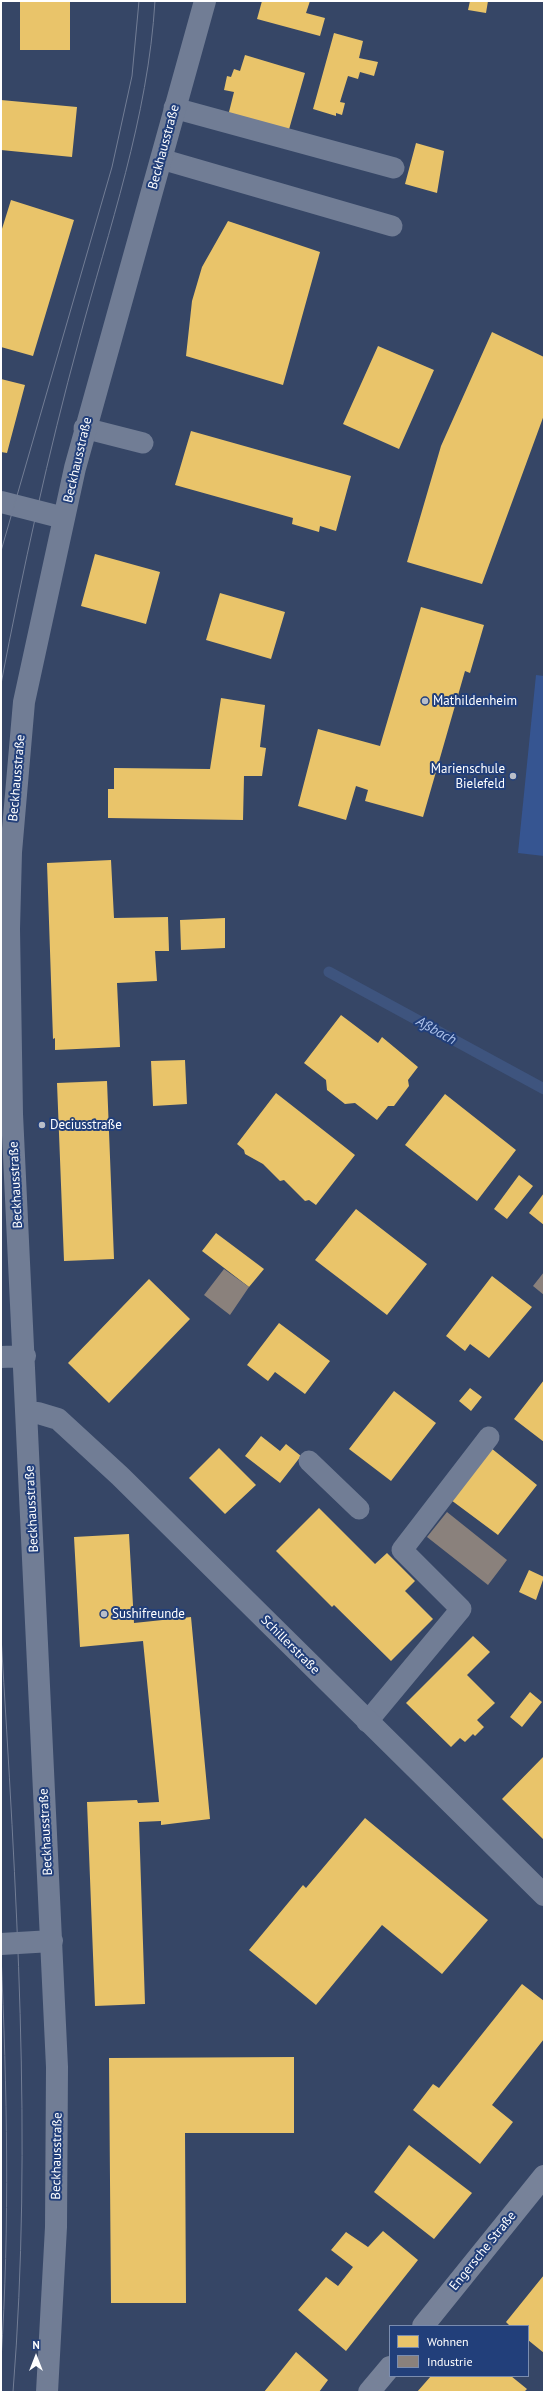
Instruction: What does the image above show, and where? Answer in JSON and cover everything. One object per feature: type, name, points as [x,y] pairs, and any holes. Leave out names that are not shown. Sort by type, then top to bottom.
[{"type":"main road","name":"Engersche Straße","points":[[424,2325],[544,2176]]},
{"type":"main road","points":[[369,2392],[389,2368]]},
{"type":"street","name":"Beckhausstraße","points":[[47,2392],[56,2227],[58,2144],[52,1941],[11,1083],[9,929],[11,852],[24,702],[84,428],[205,1]]},
{"type":"street","points":[[1,502],[64,518]]},
{"type":"street","points":[[1,1358],[25,1356]]},
{"type":"street","name":"Schillerstraße","points":[[27,1413],[38,1413],[58,1419],[120,1476],[367,1722],[544,1895]]},
{"type":"street","points":[[1,1944],[52,1941]]},
{"type":"lane","points":[[174,108],[394,168]]},
{"type":"lane","points":[[161,158],[392,226]]},
{"type":"lane","points":[[84,428],[143,443]]},
{"type":"lane","points":[[367,1722],[461,1609],[402,1550],[489,1438]]},
{"type":"lane","points":[[309,1461],[359,1509]]},
{"type":"shaded area","points":[[536,675],[544,676],[544,856],[518,853]]},
{"type":"building: Wohnen","points":[[20,1],[70,1],[70,50],[20,50]]},
{"type":"building: Wohnen","points":[[262,1],[310,1],[306,13],[325,18],[320,36],[257,19]]},
{"type":"building: Wohnen","points":[[470,1],[488,1],[486,13],[468,10]]},
{"type":"building: Wohnen","points":[[334,33],[363,41],[359,58],[378,62],[374,76],[360,72],[358,79],[348,76],[340,102],[345,103],[342,115],[336,113],[336,116],[313,109]]},
{"type":"building: Wohnen","points":[[245,55],[305,73],[288,133],[228,116],[234,92],[224,90],[227,76],[231,77],[234,69],[240,71]]},
{"type":"building: Wohnen","points":[[1,100],[77,107],[72,157],[1,150]]},
{"type":"building: Wohnen","points":[[416,143],[444,151],[437,193],[405,184]]},
{"type":"building: Wohnen","points":[[11,200],[74,220],[33,356],[1,347],[1,232]]},
{"type":"building: Wohnen","points":[[228,221],[320,252],[283,385],[186,356],[192,301],[202,267]]},
{"type":"building: Wohnen","points":[[492,332],[544,357],[544,415],[482,584],[407,562],[441,446]]},
{"type":"building: Wohnen","points":[[378,346],[434,370],[399,449],[343,424]]},
{"type":"building: Wohnen","points":[[1,379],[25,385],[7,453],[1,452]]},
{"type":"building: Wohnen","points":[[191,431],[351,476],[336,531],[320,526],[319,532],[292,524],[293,518],[175,485]]},
{"type":"building: Wohnen","points":[[95,554],[160,572],[146,624],[81,606]]},
{"type":"building: Wohnen","points":[[220,593],[285,612],[271,659],[206,640]]},
{"type":"building: Wohnen","name":"Mathildenheim","points":[[421,607],[484,625],[470,673],[465,671],[423,817],[365,801],[368,790],[356,786],[346,820],[298,806],[318,729],[380,746]]},
{"type":"building: Wohnen","points":[[221,698],[265,705],[260,747],[266,748],[262,776],[244,776],[243,820],[108,818],[108,789],[114,789],[114,768],[210,769]]},
{"type":"building: Wohnen","points":[[111,860],[114,918],[168,917],[169,951],[155,951],[157,981],[117,983],[120,1047],[55,1050],[55,1038],[53,1039],[47,863]]},
{"type":"building: Wohnen","points":[[225,918],[225,948],[181,950],[180,920]]},
{"type":"building: Wohnen","points":[[341,1015],[378,1043],[382,1037],[418,1067],[408,1080],[409,1086],[394,1106],[388,1106],[377,1120],[355,1103],[345,1104],[327,1090],[326,1080],[304,1063]]},
{"type":"building: Wohnen","points":[[185,1060],[187,1104],[153,1106],[151,1061]]},
{"type":"building: Wohnen","points":[[107,1081],[114,1259],[64,1261],[57,1083]]},
{"type":"building: Wohnen","points":[[276,1093],[355,1155],[316,1205],[309,1200],[305,1201],[284,1180],[280,1181],[263,1164],[245,1154],[244,1150],[237,1144]]},
{"type":"building: Wohnen","points":[[445,1094],[516,1150],[477,1201],[405,1145]]},
{"type":"building: Wohnen","points":[[519,1175],[533,1186],[507,1219],[494,1209]]},
{"type":"building: Wohnen","points":[[544,1193],[544,1225],[529,1213]]},
{"type":"building: Wohnen","points":[[356,1209],[427,1264],[387,1315],[315,1260]]},
{"type":"building: Wohnen","points":[[216,1233],[264,1269],[249,1287],[202,1251]]},
{"type":"building: Wohnen","points":[[492,1276],[532,1307],[489,1358],[470,1344],[465,1351],[446,1336]]},
{"type":"building: Wohnen","points":[[149,1279],[190,1319],[109,1403],[68,1363]]},
{"type":"building: Wohnen","points":[[279,1323],[330,1361],[305,1394],[275,1372],[268,1381],[247,1365]]},
{"type":"building: Wohnen","points":[[544,1380],[544,1442],[514,1419]]},
{"type":"building: Wohnen","points":[[470,1388],[482,1397],[471,1411],[459,1401]]},
{"type":"building: Wohnen","points":[[394,1391],[436,1423],[391,1481],[349,1449]]},
{"type":"building: Wohnen","points":[[261,1436],[280,1451],[286,1444],[301,1456],[280,1483],[245,1456]]},
{"type":"building: Wohnen","points":[[219,1448],[256,1485],[225,1514],[189,1478]]},
{"type":"building: Wohnen","points":[[491,1448],[537,1485],[498,1535],[451,1500]]},
{"type":"building: Wohnen","points":[[319,1508],[375,1564],[387,1553],[415,1581],[405,1591],[433,1619],[391,1661],[334,1605],[332,1607],[276,1551]]},
{"type":"building: Wohnen","points":[[129,1534],[134,1623],[191,1617],[210,1819],[161,1825],[161,1821],[139,1822],[145,2004],[95,2006],[87,1802],[137,1800],[138,1803],[159,1802],[143,1641],[80,1647],[74,1537]]},
{"type":"building: Wohnen","points":[[529,1570],[544,1577],[536,1600],[519,1592]]},
{"type":"building: Wohnen","points":[[473,1636],[490,1652],[467,1675],[495,1703],[477,1720],[484,1727],[475,1736],[473,1734],[465,1742],[460,1738],[451,1747],[406,1703]]},
{"type":"building: Wohnen","points":[[530,1692],[542,1702],[522,1727],[510,1717]]},
{"type":"building: Wohnen","points":[[544,1756],[544,1840],[502,1799]]},
{"type":"building: Wohnen","points":[[365,1818],[488,1920],[442,1974],[382,1925],[316,2005],[249,1950],[303,1885],[306,1888]]},
{"type":"building: Wohnen","points":[[522,1984],[544,2001],[544,2039],[492,2105],[513,2122],[480,2164],[413,2110],[433,2084],[439,2088]]},
{"type":"building: Wohnen","points":[[294,2057],[294,2133],[185,2133],[186,2303],[111,2303],[109,2058]]},
{"type":"building: Wohnen","points":[[409,2145],[472,2193],[434,2239],[374,2192]]},
{"type":"building: Wohnen","points":[[383,2231],[418,2260],[346,2351],[298,2310],[326,2277],[338,2286],[353,2267],[331,2250],[346,2232],[368,2247]]},
{"type":"building: Wohnen","points":[[544,2275],[544,2353],[529,2341],[529,2325],[509,2325],[506,2322]]},
{"type":"building: Wohnen","points":[[296,2352],[328,2380],[319,2392],[264,2392]]},
{"type":"building: Wohnen","points":[[430,2377],[512,2377],[527,2389],[524,2392],[417,2392]]},
{"type":"building: Industrie","points":[[224,1269],[249,1287],[230,1315],[204,1295]]},
{"type":"building: Industrie","points":[[544,1272],[544,1295],[533,1286]]},
{"type":"building: Industrie","points":[[447,1512],[507,1560],[488,1585],[427,1537]]},
{"type":"waterway","name":"Aßbach","points":[[329,972],[544,1089]]},
{"type":"tram line","points":[[1,551],[112,167],[132,76],[139,1]]},
{"type":"tram line","points":[[1,684],[46,469],[79,340],[126,172],[136,130],[151,45],[155,1]]},
{"type":"tram line","points":[[1,1636],[17,1919],[22,2108],[22,2203],[19,2297],[13,2392]]},
{"type":"tram line","points":[[1,1954],[7,2157],[6,2258],[1,2360]]},
{"type":"place","name":"Mathildenheim","points":[[425,701]]},
{"type":"place","name":"Marienschule Bielefeld","points":[[513,776]]},
{"type":"place","name":"Deciusstraße","points":[[42,1125]]},
{"type":"place","name":"Sushifreunde","points":[[104,1614]]}]
